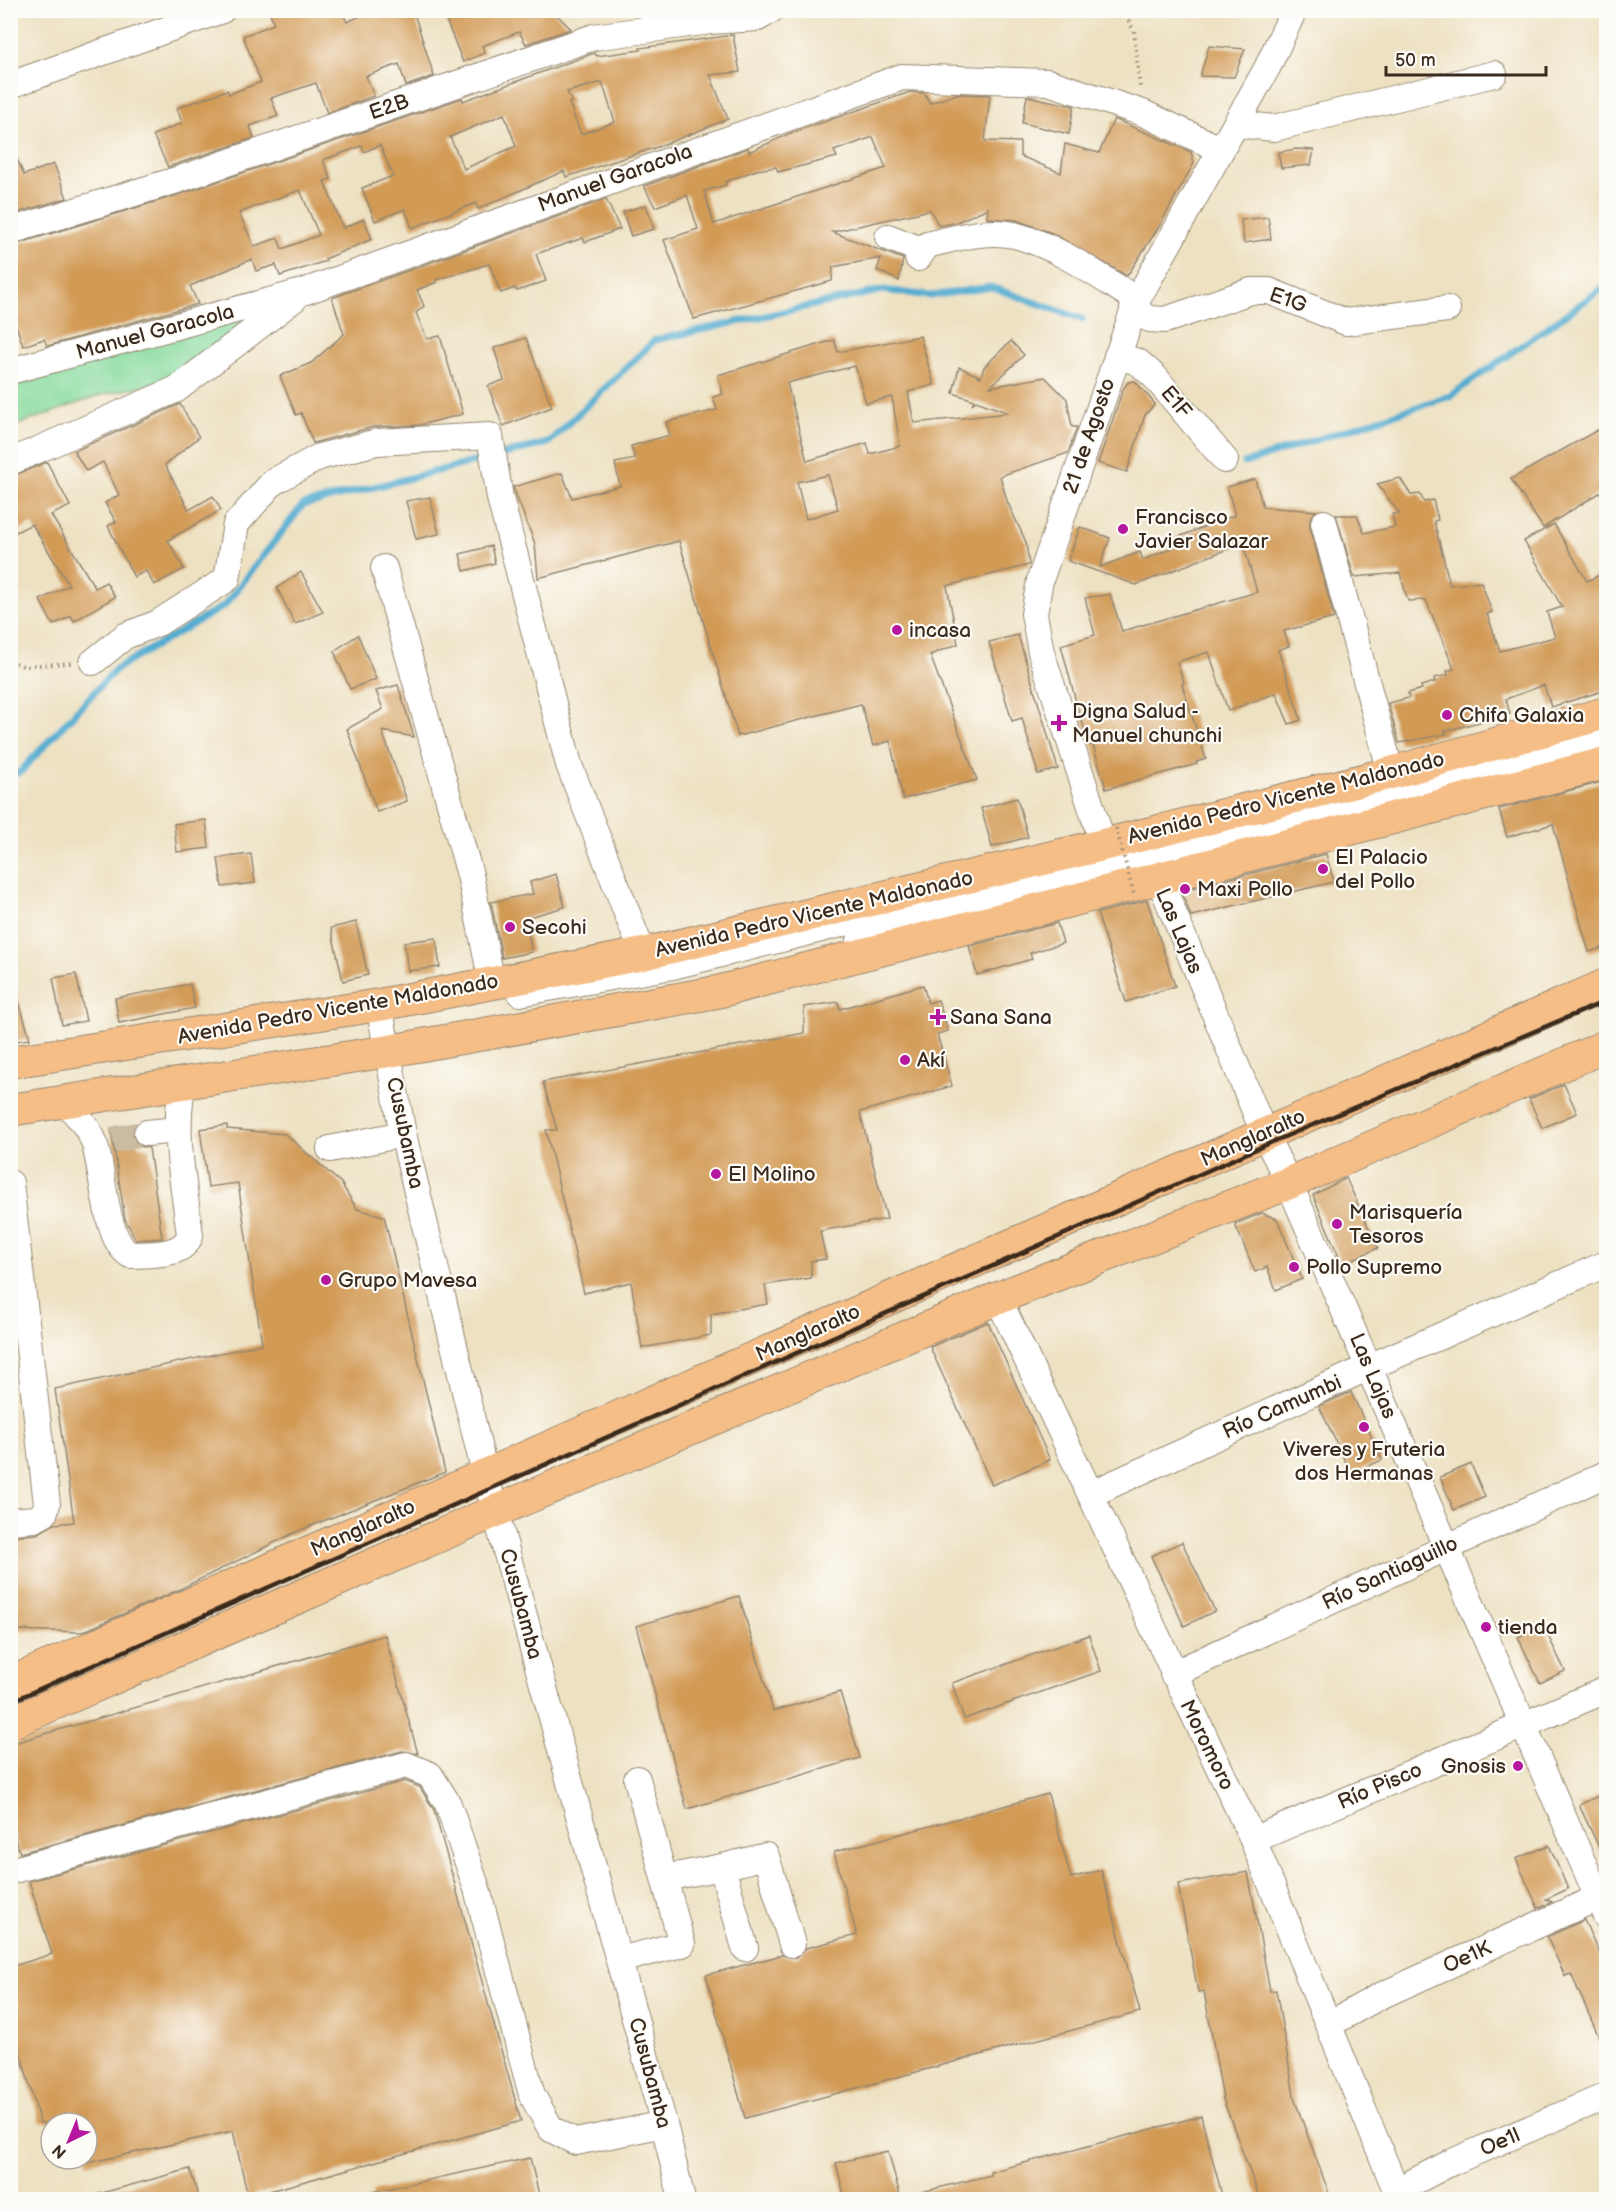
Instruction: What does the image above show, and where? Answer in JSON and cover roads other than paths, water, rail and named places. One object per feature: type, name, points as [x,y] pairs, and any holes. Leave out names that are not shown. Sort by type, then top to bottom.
[{"type":"main road","name":"Avenida Pedro Vicente Maldonado","points":[[10,1062],[384,1027],[717,992],[1391,773],[1606,713]]},
{"type":"main road","name":"Avenida Pedro Vicente Maldonado","points":[[10,1110],[183,1083],[384,1027],[492,983],[1606,764]]},
{"type":"main road","name":"Manglaralto","points":[[10,1683],[1606,985]]},
{"type":"main road","name":"Manglaralto","points":[[10,1724],[496,1511],[998,1298],[1289,1183],[1606,1046]]},
{"type":"street","points":[[10,85],[222,10]]},
{"type":"street","name":"E2B","points":[[10,231],[177,180],[594,37],[710,21],[758,18],[771,10]]},
{"type":"street","name":"21 de Agosto","points":[[1129,859],[1041,651],[1034,614],[1040,580],[1135,304],[1267,68],[1294,10]]},
{"type":"street","points":[[1236,124],[1274,128],[1494,74]]},
{"type":"street","name":"Manuel Garacola","points":[[10,371],[306,291],[903,77],[1048,82],[1143,113],[1220,149]]},
{"type":"street","name":"E1G","points":[[888,237],[920,254],[927,245],[971,235],[1013,235],[1059,252],[1135,304],[1149,319],[1165,320],[1251,291],[1269,291],[1346,322],[1448,309]]},
{"type":"street","points":[[10,462],[177,389],[306,291]]},
{"type":"street","name":"E1F","points":[[1117,356],[1138,362],[1154,376],[1226,460]]},
{"type":"street","points":[[93,662],[124,636],[158,622],[227,579],[236,524],[273,482],[319,457],[377,442],[490,436],[500,498],[569,765],[643,954]]},
{"type":"street","points":[[1324,523],[1391,773]]},
{"type":"street","points":[[384,568],[470,875],[492,983]]},
{"type":"street","points":[[1129,859],[1606,718]]},
{"type":"street","points":[[1129,859],[1606,738]]},
{"type":"street","name":"Las Lajas","points":[[1129,859],[1289,1183],[1524,1726],[1604,1903]]},
{"type":"street","points":[[10,1076],[384,1027]]},
{"type":"street","points":[[10,1098],[384,1027]]},
{"type":"street","name":"Cusubamba","points":[[384,1027],[403,1134],[485,1474],[664,2124],[682,2199]]},
{"type":"street","points":[[63,1101],[104,1141],[114,1235],[125,1252],[130,1255],[174,1250],[186,1244],[190,1235],[177,1130],[178,1107],[183,1083]]},
{"type":"street","points":[[147,1133],[177,1130]]},
{"type":"street","points":[[330,1149],[403,1134]]},
{"type":"street","points":[[10,1183],[34,1371],[47,1504],[44,1514],[34,1519],[10,1521]]},
{"type":"street","name":"Río Camumbi","points":[[1091,1494],[1369,1367],[1606,1264]]},
{"type":"street","name":"Moromoro","points":[[998,1298],[1253,1840],[1398,2195]]},
{"type":"street","name":"Río Santiaguillo","points":[[1173,1674],[1606,1474]]},
{"type":"street","name":"Río Pisco","points":[[1253,1840],[1606,1690]]},
{"type":"street","points":[[10,1871],[406,1765],[430,1775],[448,1804],[477,1889],[531,2095],[551,2129],[576,2142],[664,2124]]},
{"type":"street","points":[[619,1960],[681,1946],[665,1878],[637,1779]]},
{"type":"street","points":[[665,1878],[766,1856],[792,1944]]},
{"type":"street","points":[[722,1867],[745,1948]]},
{"type":"street","name":"Oe1K","points":[[1330,2024],[1378,1997],[1604,1903]]},
{"type":"street","name":"Oe1l","points":[[1398,2195],[1452,2162],[1606,2096]]},
{"type":"waterway","points":[[1245,463],[1450,396],[1606,286]]},
{"type":"waterway","points":[[10,775],[20,772],[116,669],[224,606],[303,505],[548,443],[655,340],[883,290],[930,296],[991,287],[1082,319]]},
{"type":"tunnel","points":[[113,1140],[147,1133]]},
{"type":"railway","points":[[10,1702],[1270,1143],[1606,1001]]},
{"type":"place","name":"Francisco Javier Salazar","points":[[1123,529]]},
{"type":"place","name":"incasa","points":[[897,630]]},
{"type":"place","name":"Chifa Galaxia","points":[[1447,715]]},
{"type":"place","name":"Digna Salud - Manuel chunchi","points":[[1059,723]]},
{"type":"place","name":"El Palacio del Pollo","points":[[1323,869]]},
{"type":"place","name":"Maxi Pollo","points":[[1185,889]]},
{"type":"place","name":"Secohi","points":[[510,927]]},
{"type":"place","name":"Sana Sana","points":[[938,1017]]},
{"type":"place","name":"Akí","points":[[905,1060]]},
{"type":"place","name":"El Molino","points":[[716,1174]]},
{"type":"place","name":"Marisquería Tesoros","points":[[1337,1224]]},
{"type":"place","name":"Pollo Supremo","points":[[1294,1267]]},
{"type":"place","name":"Grupo Mavesa","points":[[326,1280]]},
{"type":"place","name":"Viveres y Fruteria dos Hermanas","points":[[1364,1427]]},
{"type":"place","name":"tienda","points":[[1486,1627]]},
{"type":"place","name":"Gnosis","points":[[1518,1766]]}]
